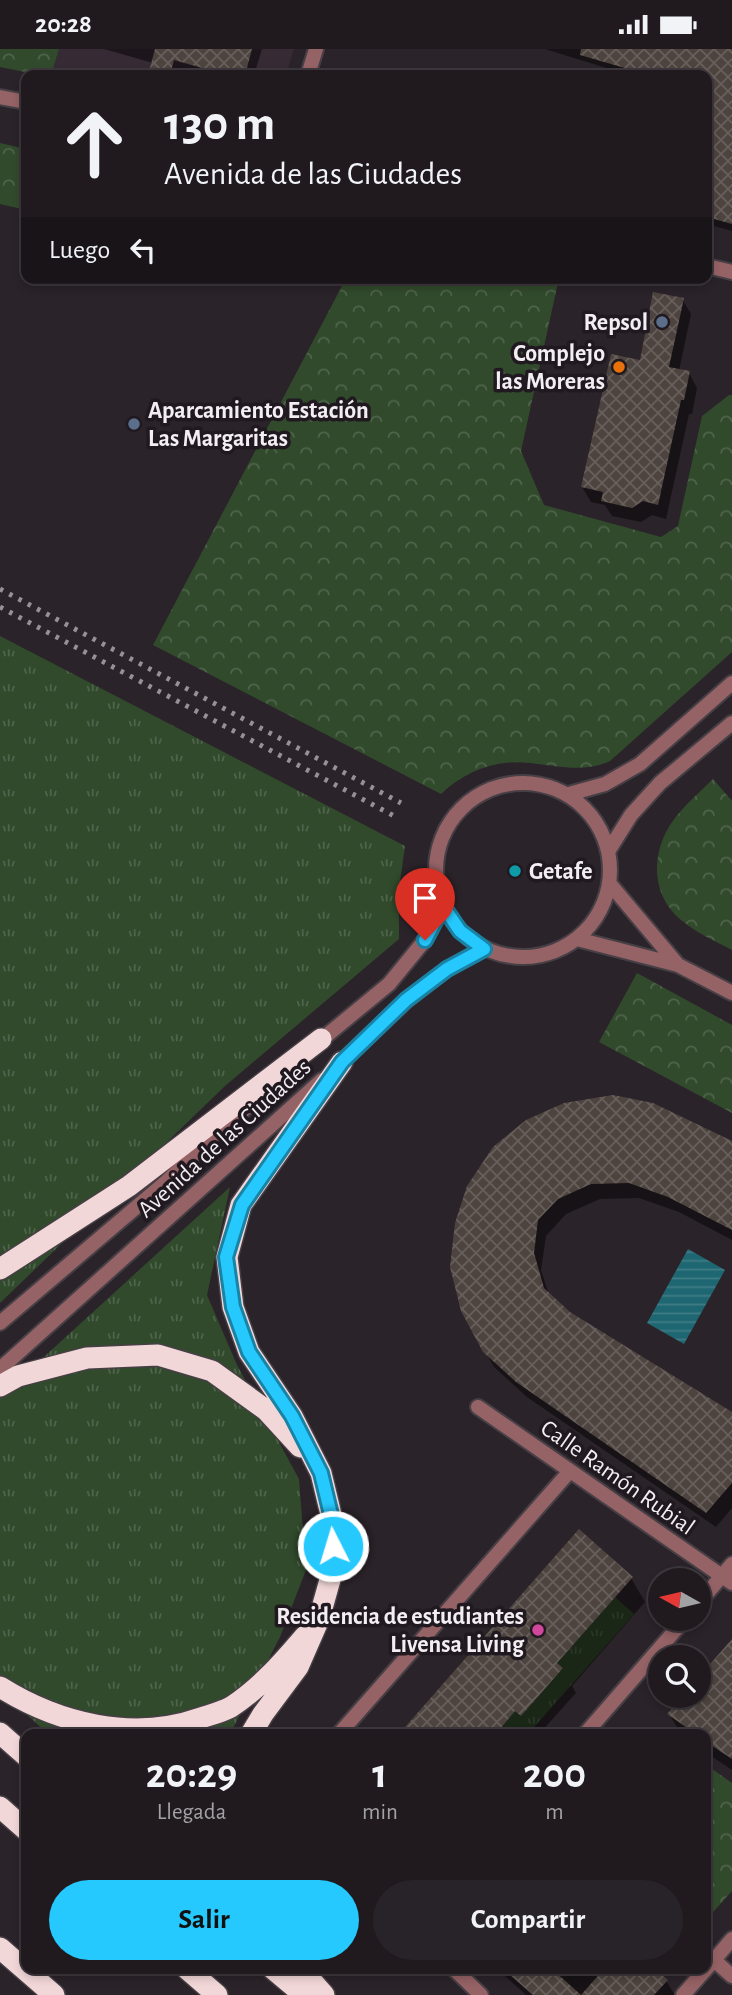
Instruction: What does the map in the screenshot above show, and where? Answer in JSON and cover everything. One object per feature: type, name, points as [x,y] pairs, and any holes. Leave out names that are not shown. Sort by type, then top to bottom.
[{"type":"highway","points":[[0,1269],[129,1186],[321,1039]]},
{"type":"highway","points":[[254,1729],[298,1667],[319,1619],[333,1569],[333,1523],[321,1473],[292,1416],[249,1352],[233,1307],[226,1257],[242,1205],[342,1062]]},
{"type":"highway","points":[[0,1386],[18,1376],[88,1359],[158,1355],[212,1371],[266,1410],[321,1473]]},
{"type":"highway","points":[[139,1729],[176,1727],[229,1708],[272,1675],[319,1619]]},
{"type":"highway","points":[[0,1687],[25,1703],[72,1720],[115,1729]]},
{"type":"highway","points":[[0,1733],[21,1752]]},
{"type":"highway","points":[[0,1807],[21,1825]]},
{"type":"highway","points":[[0,1948],[21,1966]]},
{"type":"highway","points":[[30,1974],[54,1995]]},
{"type":"highway","points":[[193,1974],[217,1995]]},
{"type":"highway","points":[[279,1974],[304,1995]]},
{"type":"highway","points":[[305,1974],[324,1995]]},
{"type":"street","points":[[310,70],[316,49]]},
{"type":"street","points":[[0,97],[21,102]]},
{"type":"street","points":[[712,267],[732,272]]},
{"type":"street","points":[[569,795],[605,784],[640,764],[732,683]]},
{"type":"street","points":[[609,850],[631,815],[660,783],[732,723]]},
{"type":"street","points":[[516,782],[543,784],[569,795],[587,809],[600,828],[609,850],[610,884],[599,915],[577,939],[556,951],[532,957],[507,956],[484,949],[460,931],[443,906],[436,879],[437,851],[447,825],[465,803],[488,789],[516,782]]},
{"type":"street","points":[[610,884],[678,965]]},
{"type":"street","name":"Avenida de las Ciudades","points":[[0,1324],[167,1181],[321,1039],[389,984],[425,940],[443,906]]},
{"type":"street","points":[[577,939],[678,965],[732,993]]},
{"type":"street","name":"Avenida de las Ciudades","points":[[0,1369],[342,1062],[406,1000],[447,969],[484,949]]},
{"type":"street","name":"Calle Ramón Rubial","points":[[478,1408],[727,1580]]},
{"type":"street","points":[[343,1729],[570,1471]]},
{"type":"street","points":[[711,1593],[727,1580],[732,1564]]},
{"type":"street","points":[[589,1729],[675,1631]]},
{"type":"street","points":[[711,1961],[732,1939]]},
{"type":"street","points":[[713,1959],[732,1976]]},
{"type":"street","points":[[459,1974],[481,1995]]},
{"type":"street","points":[[682,1995],[700,1974]]},
{"type":"shaded area","points":[[59,49],[294,49],[288,70],[53,70]]},
{"type":"green space","points":[[0,49],[59,49],[53,70],[21,71],[0,67]]},
{"type":"green space","points":[[0,143],[21,148],[21,209],[0,204]]},
{"type":"green space","points":[[334,284],[558,284],[521,451],[544,505],[661,537],[678,526],[702,416],[732,395],[732,652],[610,761],[581,768],[517,762],[493,765],[460,779],[441,794],[153,645],[342,286]]},
{"type":"green space","points":[[0,636],[405,846],[399,889],[399,939],[225,1086],[0,1303]]},
{"type":"green space","points":[[713,779],[732,801],[732,950],[681,920],[665,901],[658,879],[658,855],[666,832],[681,811]]},
{"type":"green space","points":[[637,973],[732,1025],[732,1113],[599,1042]]},
{"type":"green space","points":[[230,1187],[207,1295],[237,1365],[299,1479],[306,1570],[280,1637],[233,1729],[43,1729],[0,1690],[0,1397]]},
{"type":"green space","points":[[615,1597],[634,1614],[532,1729],[500,1729],[515,1711],[521,1716],[563,1668],[557,1663]]},
{"type":"green space","points":[[711,1768],[732,1783],[732,1891],[711,1914]]},
{"type":"water","points":[[688,1249],[725,1270],[684,1344],[647,1323]]},
{"type":"building","points":[[155,49],[252,49],[246,70],[209,70],[174,60],[171,70],[149,70]]},
{"type":"building","points":[[581,49],[732,49],[732,224],[712,218],[712,70],[632,70],[580,55]]},
{"type":"building","points":[[653,292],[684,298],[669,367],[690,371],[658,505],[643,501],[632,508],[601,501],[603,492],[581,487],[611,354],[640,360]]},
{"type":"building","points":[[613,1095],[653,1103],[732,1141],[732,1230],[668,1197],[629,1183],[591,1184],[558,1199],[538,1220],[534,1253],[544,1288],[570,1312],[732,1412],[732,1483],[706,1513],[516,1382],[483,1352],[461,1311],[450,1267],[455,1223],[467,1186],[493,1147],[526,1120],[564,1103]]},
{"type":"building","name":"Residencia de estudiantes Livensa Living","points":[[579,1529],[633,1577],[557,1663],[563,1668],[521,1716],[515,1711],[500,1729],[403,1729]]},
{"type":"building","points":[[732,1639],[732,1759],[711,1745],[711,1729],[689,1729],[667,1714],[672,1708],[711,1708],[711,1663]]},
{"type":"building","points":[[509,1974],[558,1974],[581,1995],[533,1995]]},
{"type":"building","points":[[600,1974],[661,1974],[668,1980],[654,1995],[581,1995]]},
{"type":"railway","points":[[0,589],[401,803]]},
{"type":"railway","points":[[0,607],[396,817]]},
{"type":"place","name":"Repsol","points":[[662,322]]},
{"type":"place","name":"Complejo las Moreras","points":[[619,367]]},
{"type":"place","name":"Aparcamiento Estación Las Margaritas","points":[[134,424]]},
{"type":"place","name":"Getafe","points":[[515,871]]},
{"type":"place","name":"Residencia de estudiantes Livensa Living","points":[[538,1630]]},
{"type":"route","points":[[333,1546],[333,1523],[321,1473],[292,1416],[249,1352],[233,1307],[226,1257],[242,1205],[342,1062],[406,1000],[447,969],[484,949],[460,931],[443,906],[425,940]]}]
